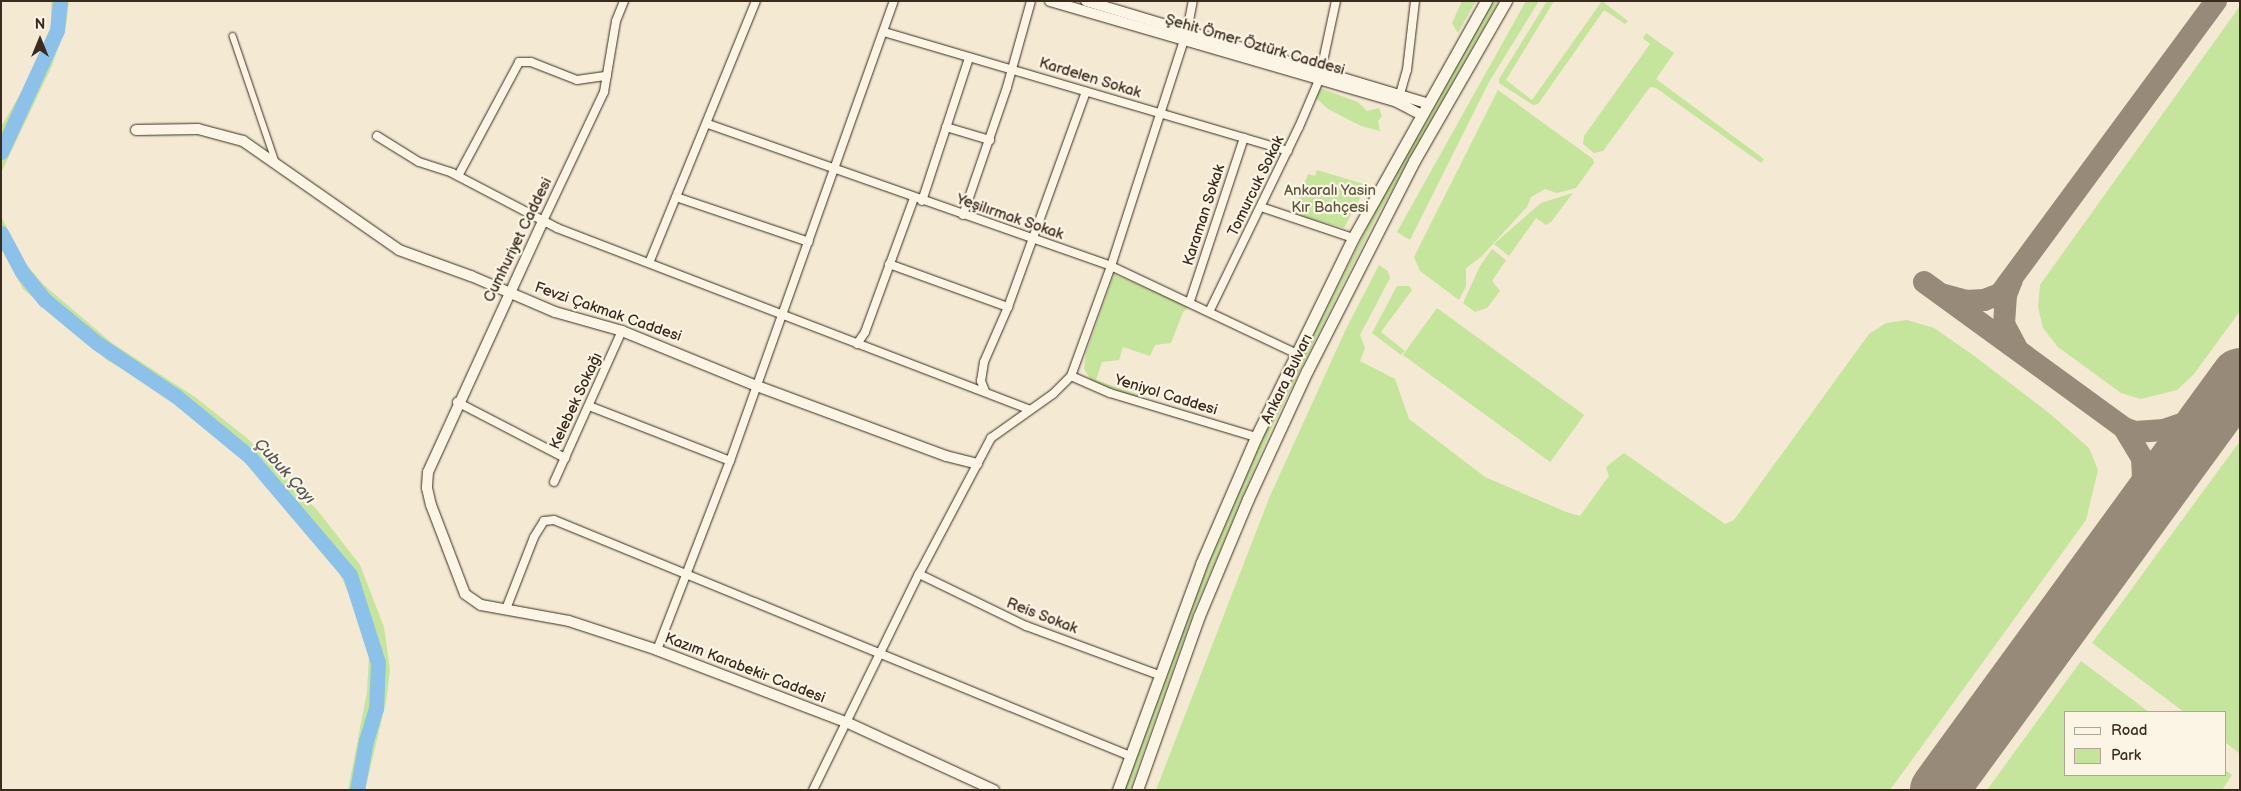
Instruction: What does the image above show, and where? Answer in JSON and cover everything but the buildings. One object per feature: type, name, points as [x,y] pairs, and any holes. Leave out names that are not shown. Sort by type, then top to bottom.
[{"type":"main road","name":"Ankara Bulvarı","points":[[1118,790],[1202,564],[1256,437],[1295,353],[1353,238],[1420,114],[1486,1]]},
{"type":"main road","name":"Ankara Bulvarı","points":[[1137,790],[1199,616],[1248,498],[1303,379],[1414,161],[1506,1]]},
{"type":"street","name":"Cumhuriyet Caddesi","points":[[475,603],[458,580],[426,488],[430,462],[543,221],[579,151],[604,92],[616,21],[624,1]]},
{"type":"street","points":[[649,263],[708,124],[756,1]]},
{"type":"street","points":[[657,650],[730,461],[810,242],[894,1]]},
{"type":"street","points":[[963,216],[990,140],[1031,1]]},
{"type":"street","name":"Şehit Ömer Öztürk Caddesi","points":[[1050,1],[1185,35],[1320,75],[1397,102],[1420,114]]},
{"type":"street","name":"Şehit Ömer Öztürk Caddesi","points":[[1086,1],[1185,35]]},
{"type":"street","points":[[814,790],[919,574],[991,438],[1028,409],[1053,394],[1071,376],[1112,266],[1158,113],[1185,35],[1193,1]]},
{"type":"street","name":"Tomurcuk Sokak","points":[[1210,310],[1288,151],[1320,75],[1336,1]]},
{"type":"street","points":[[1400,94],[1407,70],[1415,1]]},
{"type":"street","name":"Kardelen Sokak","points":[[884,32],[1288,151]]},
{"type":"street","points":[[233,36],[276,162]]},
{"type":"street","points":[[857,344],[865,332],[889,264],[918,200],[946,127],[969,58]]},
{"type":"street","points":[[458,176],[519,62],[526,60],[576,80],[607,76]]},
{"type":"street","name":"Şehit Ömer Öztürk Caddesi","points":[[1320,75],[1400,94],[1426,103]]},
{"type":"street","points":[[985,391],[981,382],[984,362],[1008,307],[1086,92]]},
{"type":"street","name":"Yeşilırmak Sokak","points":[[708,124],[963,216],[1112,266],[1210,310],[1295,353]]},
{"type":"street","points":[[946,127],[990,140]]},
{"type":"street","name":"Fevzi Çakmak Caddesi","points":[[136,130],[198,129],[220,133],[248,144],[399,250],[509,292],[555,312],[622,331],[757,386],[946,456],[977,464]]},
{"type":"street","points":[[378,136],[419,162],[458,176],[543,221],[1028,409]]},
{"type":"street","name":"Karaman Sokak","points":[[1190,301],[1244,138]]},
{"type":"street","points":[[676,196],[810,242]]},
{"type":"street","points":[[1261,207],[1353,238]]},
{"type":"street","points":[[889,264],[1008,307]]},
{"type":"street","name":"Kelebek Sokağı","points":[[554,482],[622,331]]},
{"type":"street","name":"Yeniyol Caddesi","points":[[1071,376],[1110,393],[1256,437]]},
{"type":"street","points":[[458,402],[565,458]]},
{"type":"street","points":[[589,406],[730,461]]},
{"type":"street","points":[[506,609],[534,537],[549,519],[1130,756]]},
{"type":"street","name":"Reis Sokak","points":[[919,574],[1018,623],[1160,676]]},
{"type":"street","name":"Kazım Karabekir Caddesi","points":[[475,603],[569,620],[657,650],[846,722],[994,790]]},
{"type":"green space","points":[[51,1],[69,1],[66,26],[52,66],[1,173],[1,127],[27,82],[51,26]]},
{"type":"green space","points":[[1462,1],[1476,1],[1458,33],[1452,23]]},
{"type":"green space","points":[[1493,1],[1499,1],[1374,222],[1273,425],[1195,609],[1130,790],[1125,790],[1204,575],[1268,426],[1385,192]]},
{"type":"green space","points":[[1526,1],[1539,1],[1489,82],[1410,240],[1397,232]]},
{"type":"green space","points":[[1547,1],[1554,1],[1506,80],[1532,100],[1602,1],[1628,21],[1625,24],[1604,10],[1538,104],[1533,105],[1499,83],[1499,79]]},
{"type":"green space","points":[[2240,6],[2240,311],[2194,374],[2177,390],[2141,399],[2121,393],[2058,347],[2043,328],[2038,307],[2040,285]]},
{"type":"green space","points":[[1646,33],[1674,53],[1656,79],[1764,159],[1761,163],[1656,88],[1650,87],[1603,151],[1594,153],[1583,144],[1584,136],[1650,44],[1643,38]]},
{"type":"green space","points":[[1320,88],[1358,102],[1367,111],[1379,108],[1382,116],[1378,121],[1380,131],[1361,126],[1328,109],[1316,98]]},
{"type":"green space","points":[[1498,90],[1593,159],[1594,163],[1576,188],[1557,193],[1545,189],[1531,197],[1527,207],[1481,257],[1466,268],[1466,286],[1459,300],[1420,271],[1414,257]]},
{"type":"green space","name":"Ankaralı Yasin Kır Bahçesi","points":[[1317,170],[1367,185],[1344,228],[1293,214],[1308,174],[1315,176]]},
{"type":"green space","points":[[1573,193],[1551,222],[1546,225],[1536,218],[1509,256],[1494,244],[1541,203]]},
{"type":"green space","points":[[1,216],[25,263],[44,285],[112,343],[195,397],[248,439],[318,511],[360,565],[384,627],[390,670],[386,702],[365,790],[348,790],[367,692],[369,654],[356,609],[337,568],[275,491],[234,449],[140,378],[108,361],[23,289],[1,247]]},
{"type":"green space","points":[[1492,249],[1506,260],[1492,281],[1500,291],[1487,308],[1475,312],[1463,303],[1480,266]]},
{"type":"green space","points":[[1379,265],[1388,271],[1390,278],[1360,335],[1365,348],[1360,361],[1395,379],[1409,419],[1485,477],[1566,512],[1580,516],[1609,476],[1606,467],[1624,453],[1725,524],[1734,520],[1869,334],[1886,323],[1907,320],[1934,328],[1973,355],[2049,413],[2089,448],[2098,470],[2086,520],[1890,790],[1156,790],[1270,496],[1346,329]]},
{"type":"green space","points":[[1114,274],[1189,307],[1183,312],[1171,343],[1155,345],[1150,356],[1123,347],[1119,360],[1102,362],[1096,380],[1139,395],[1138,398],[1092,382],[1084,369],[1086,353]]},
{"type":"green space","points":[[1397,286],[1409,286],[1412,290],[1381,332],[1405,351],[1401,355],[1372,333]]},
{"type":"green space","points":[[1437,308],[1584,415],[1550,462],[1403,355]]},
{"type":"green space","points":[[2240,441],[2240,754],[2226,743],[2226,711],[2183,711],[2092,643]]},
{"type":"green space","points":[[2081,661],[2148,711],[2064,711],[2064,776],[2226,776],[2226,771],[2232,775],[2222,790],[1987,790]]},
{"type":"waterway","name":"Çubuk Çayı","points":[[1,152],[57,30],[60,1]]},
{"type":"waterway","name":"Çubuk Çayı","points":[[1,233],[22,272],[45,300],[97,343],[176,396],[250,457],[350,575],[378,663],[376,708],[366,740],[357,790]]},
{"type":"taxiway","points":[[1944,295],[1966,301],[1984,300],[2000,294],[2216,1]]},
{"type":"taxiway","points":[[2012,280],[2006,295],[2004,324],[2016,347]]},
{"type":"taxiway","points":[[1924,282],[2124,428]]},
{"type":"taxiway","points":[[2126,532],[2140,495],[2143,477],[2142,458],[2124,428],[2135,432],[2164,430],[2190,421],[2225,397]]},
{"type":"runway","points":[[1939,790],[2240,377]]}]
